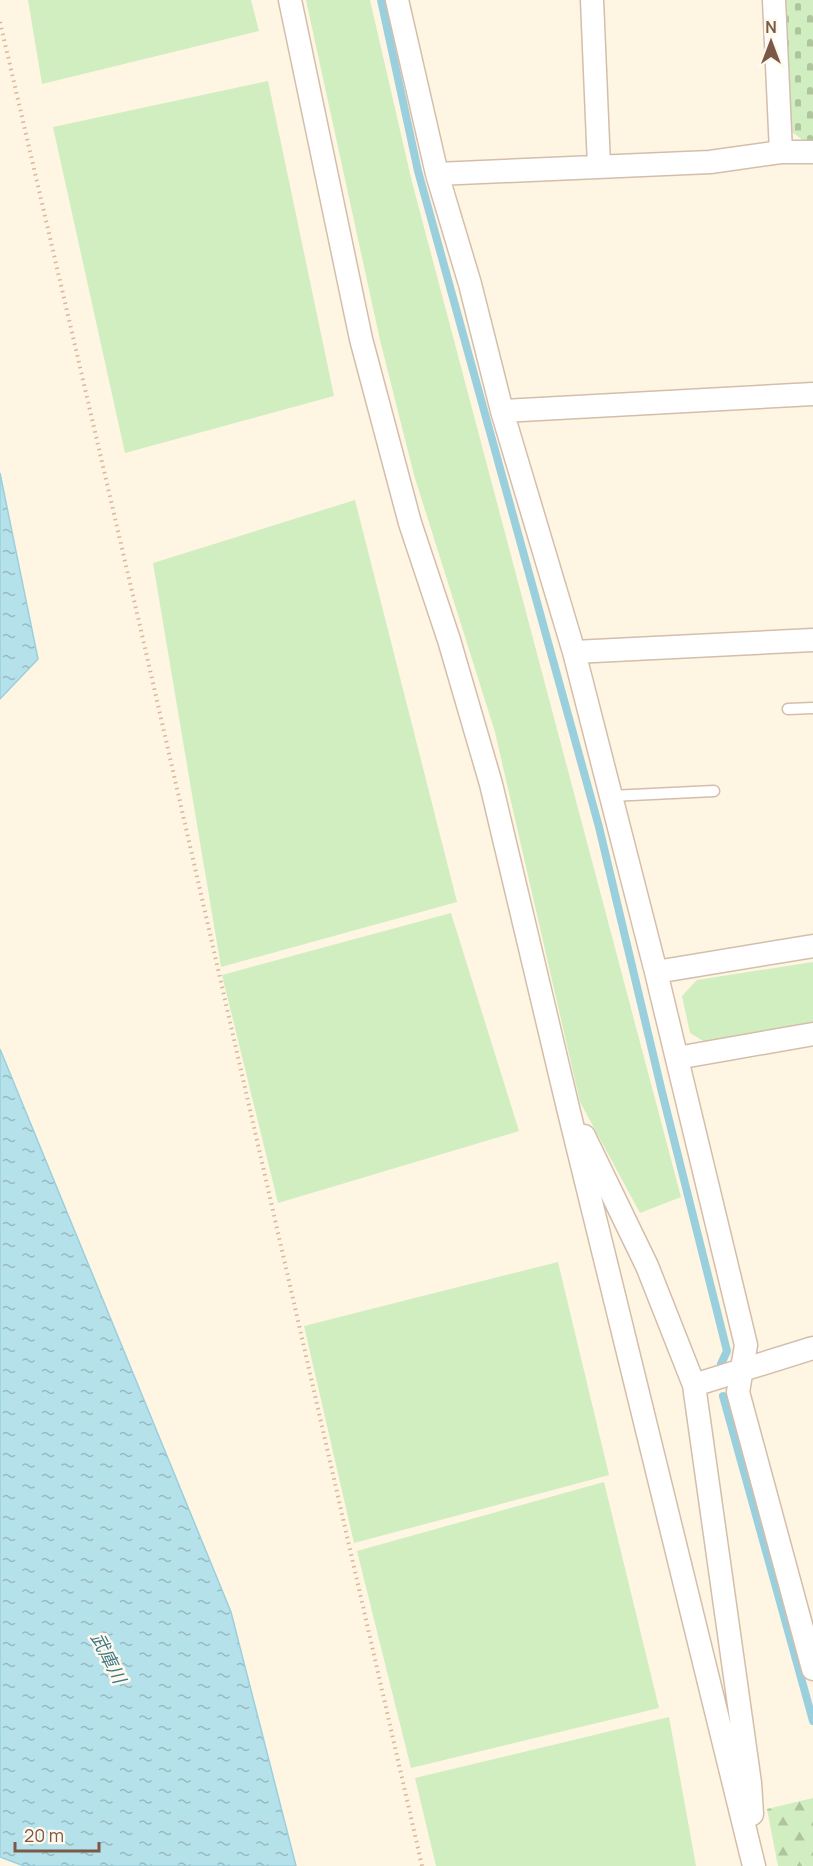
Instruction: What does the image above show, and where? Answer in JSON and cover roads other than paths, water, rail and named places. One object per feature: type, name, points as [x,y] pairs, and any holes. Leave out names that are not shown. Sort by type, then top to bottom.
[{"type":"street","points":[[290,0],[362,339],[410,523],[449,640],[491,784],[568,1108],[755,1866]]},
{"type":"street","points":[[397,0],[437,174],[470,284],[502,411],[574,652],[656,972],[746,1345],[738,1392],[812,1661]]},
{"type":"street","points":[[591,0],[599,166]]},
{"type":"street","points":[[774,0],[781,152]]},
{"type":"street","points":[[437,174],[710,162],[781,152],[813,152]]},
{"type":"street","points":[[502,411],[813,394]]},
{"type":"street","points":[[574,652],[813,640]]},
{"type":"street","points":[[656,972],[813,946]]},
{"type":"street","points":[[677,1058],[813,1034]]},
{"type":"street","points":[[568,1108],[647,1266],[694,1385],[750,1783],[755,1866]]},
{"type":"street","points":[[694,1385],[813,1348]]},
{"type":"lane","points":[[788,709],[813,708]]},
{"type":"lane","points":[[611,796],[714,791]]},
{"type":"water","points":[[0,473],[38,659],[0,699]]},
{"type":"water","name":"武庫川","points":[[0,1049],[231,1612],[296,1866],[24,1866],[0,1857]]},
{"type":"waterway","points":[[381,0],[418,171],[599,827],[727,1351],[721,1364]]},
{"type":"waterway","points":[[723,1396],[813,1721]]}]
